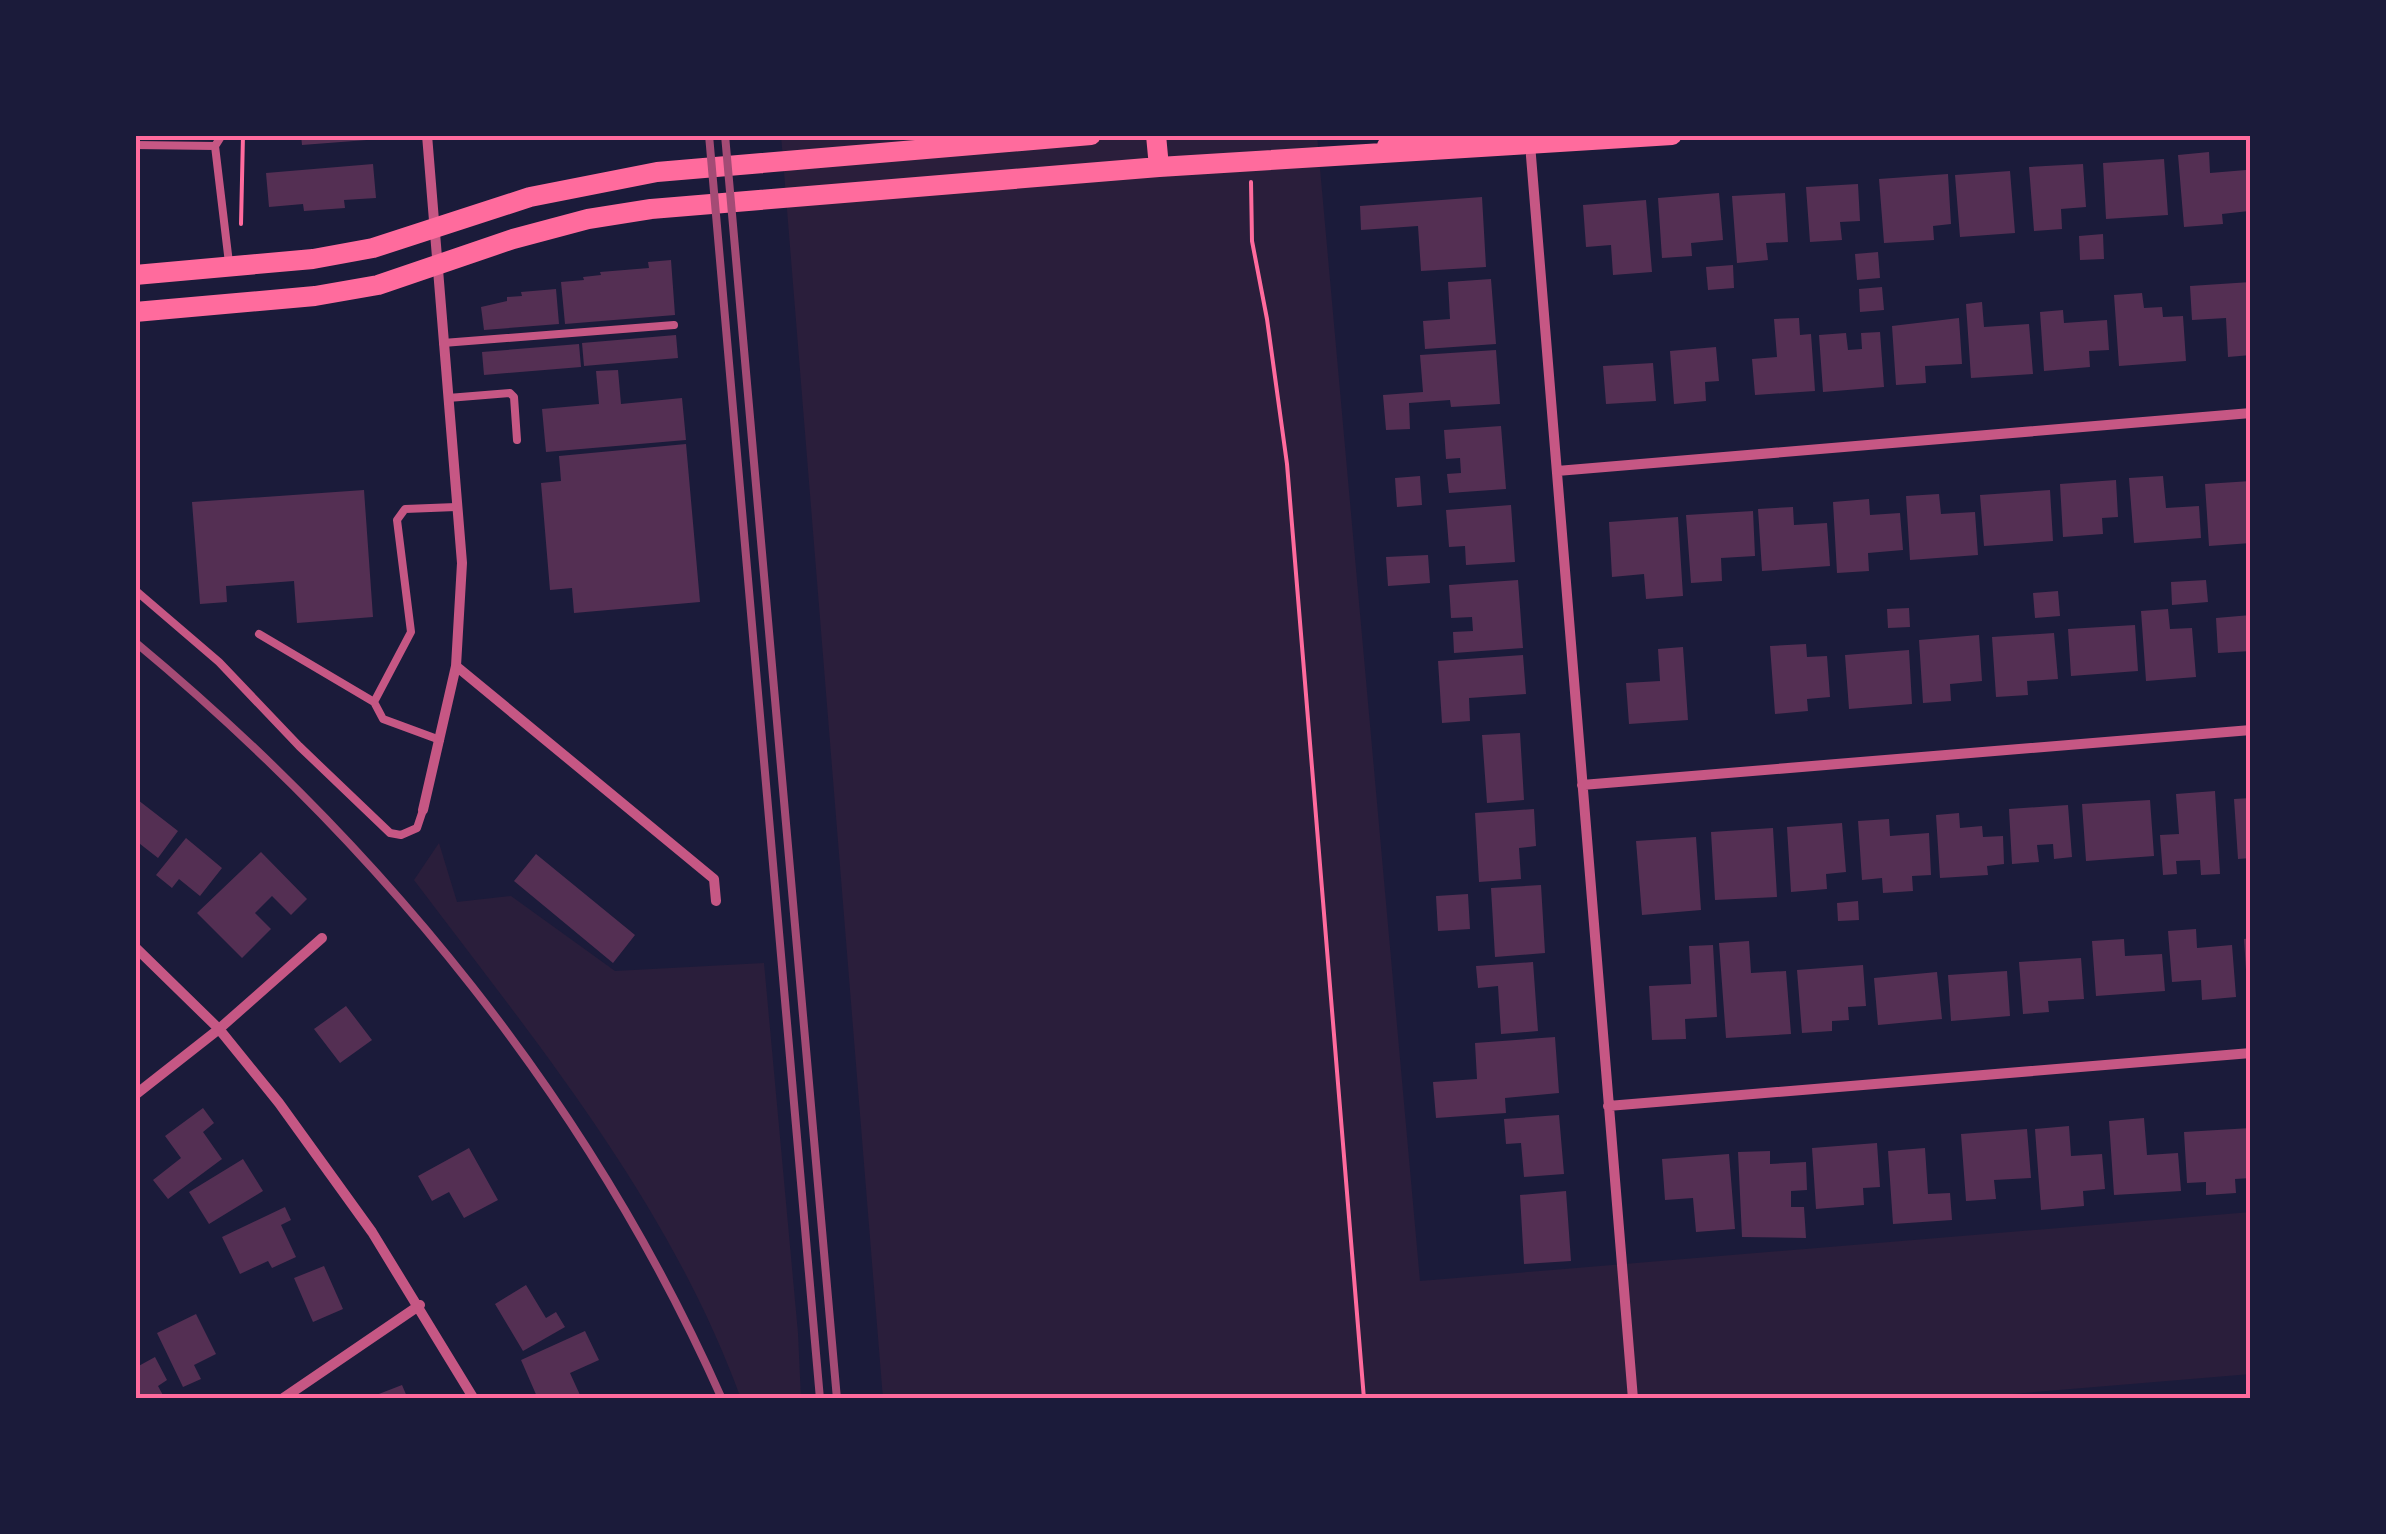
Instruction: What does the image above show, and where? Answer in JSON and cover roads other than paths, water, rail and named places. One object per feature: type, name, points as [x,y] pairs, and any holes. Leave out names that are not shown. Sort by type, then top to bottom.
[{"type":"main road","points":[[135,275],[230,268],[373,248],[530,197],[658,172],[1091,135]]},
{"type":"main road","points":[[1156,135],[1159,167]]},
{"type":"main road","points":[[1357,156],[1406,140],[1440,135]]},
{"type":"main road","points":[[135,312],[378,286],[514,239],[588,219],[651,209],[1529,140],[1672,135]]},
{"type":"main road","points":[[265,264],[269,300]]},
{"type":"street","points":[[422,810],[456,666],[462,563],[427,135]]},
{"type":"street","points":[[1529,140],[1632,1399]]},
{"type":"street","points":[[1557,472],[2251,413]]},
{"type":"street","points":[[456,666],[714,880],[716,901]]},
{"type":"street","points":[[1582,784],[2251,730]]},
{"type":"street","points":[[135,1094],[219,1029],[322,938]]},
{"type":"street","points":[[135,947],[219,1029],[279,1104],[372,1232],[474,1399]]},
{"type":"street","points":[[1608,1106],[2251,1053]]},
{"type":"street","points":[[282,1399],[420,1305]]},
{"type":"lane","points":[[222,135],[215,146],[230,268]]},
{"type":"lane","points":[[135,145],[215,146]]},
{"type":"lane","points":[[444,343],[674,324]]},
{"type":"lane","points":[[448,398],[510,393],[514,398],[517,440]]},
{"type":"lane","points":[[374,702],[411,632],[397,520],[400,512],[456,507]]},
{"type":"lane","points":[[135,590],[220,662],[299,746],[390,833],[400,835],[418,828],[422,810]]},
{"type":"lane","points":[[259,634],[374,702],[383,719],[440,740]]},
{"type":"railway","points":[[709,135],[820,1399]]},
{"type":"railway","points":[[725,135],[837,1399]]},
{"type":"railway","points":[[135,642],[313,806],[395,894],[472,987],[544,1084],[610,1185],[669,1290],[722,1399]]}]
